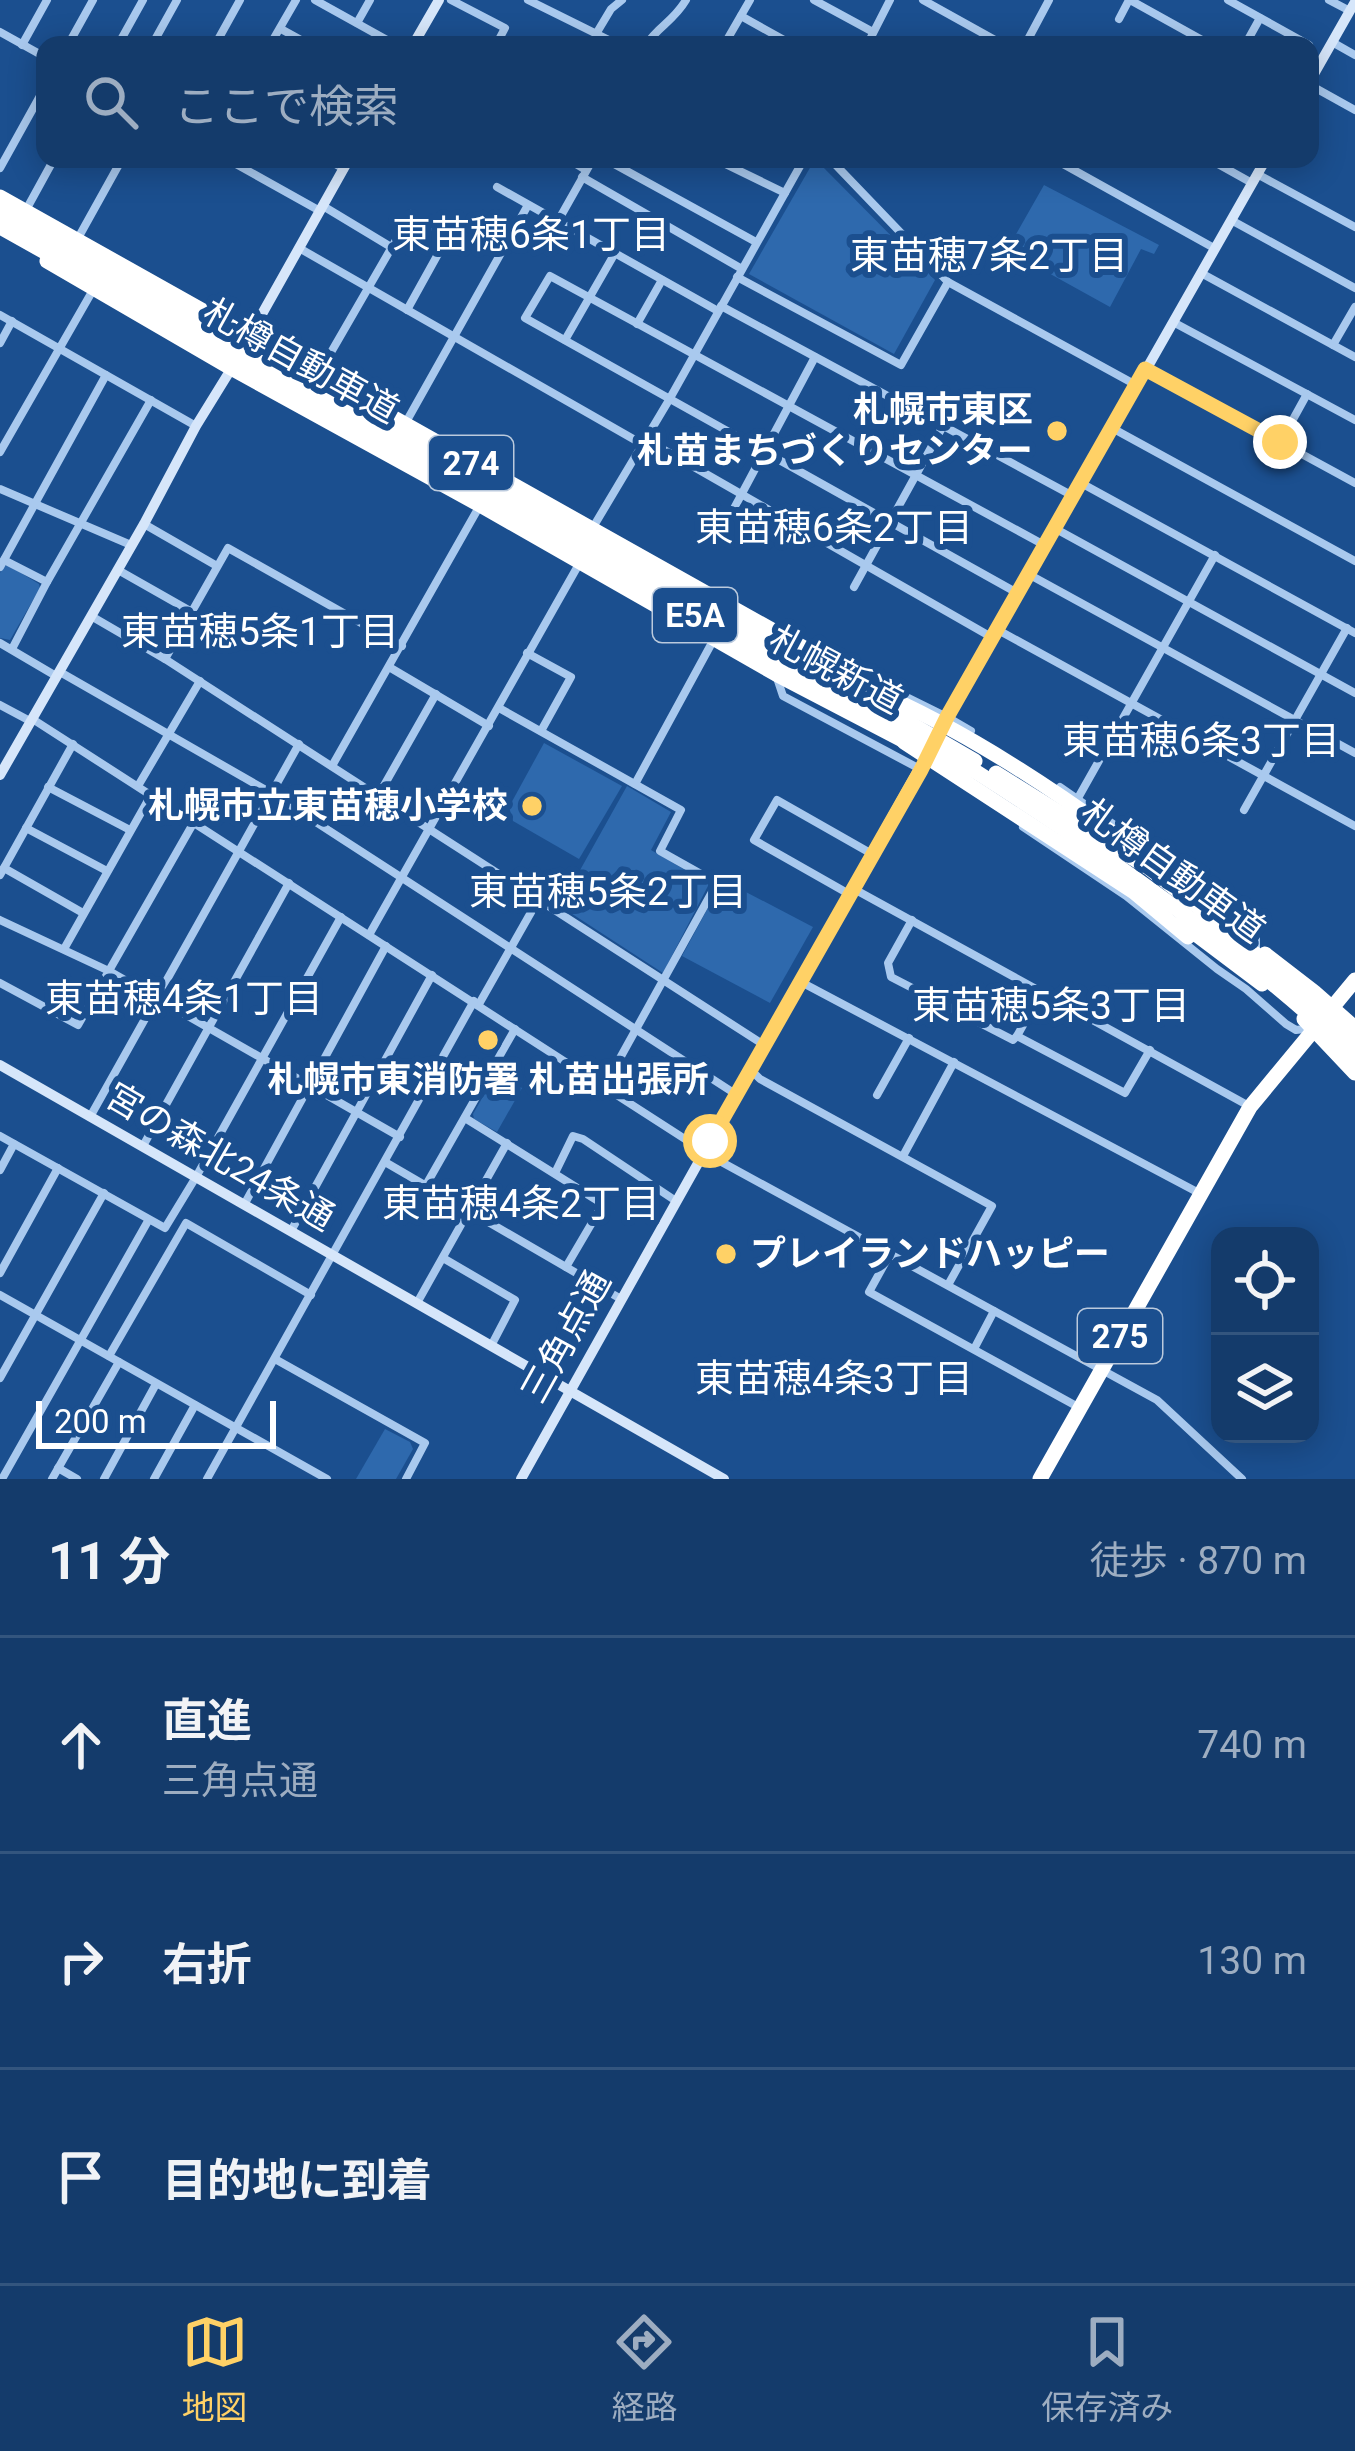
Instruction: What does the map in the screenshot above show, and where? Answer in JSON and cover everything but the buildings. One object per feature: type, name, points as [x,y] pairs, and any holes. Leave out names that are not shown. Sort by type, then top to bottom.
[{"type":"highway","name":"札幌新道","points":[[0,197],[591,531],[803,661],[838,668],[1256,948],[1355,1028]]},
{"type":"highway","name":"札樽自動車道","points":[[0,212],[931,734],[1150,869],[1355,1040]]},
{"type":"highway","name":"札幌新道","points":[[0,230],[231,368],[1051,825],[1268,988],[1355,1073]]},
{"type":"highway","name":"札樽自動車道","points":[[0,230],[803,661],[1086,842],[1215,936],[1355,1056]]},
{"type":"highway","points":[[803,661],[900,701],[1075,806],[1219,913],[1231,931]]},
{"type":"highway","points":[[803,661],[1134,892],[1232,971],[1268,988]]},
{"type":"highway","name":"275","points":[[1040,1479],[1250,1107],[1355,980]]},
{"type":"street","points":[[22,45],[47,0]]},
{"type":"street","points":[[73,36],[93,0]]},
{"type":"street","points":[[123,36],[143,0]]},
{"type":"street","points":[[157,36],[177,0]]},
{"type":"street","points":[[220,36],[240,0]]},
{"type":"street","points":[[276,36],[296,0]]},
{"type":"street","points":[[315,0],[380,36]]},
{"type":"street","points":[[357,23],[370,0]]},
{"type":"street","points":[[418,36],[439,0]]},
{"type":"street","points":[[451,0],[505,28],[501,36]]},
{"type":"street","points":[[528,0],[600,36]]},
{"type":"street","points":[[596,34],[622,0]]},
{"type":"street","points":[[652,36],[677,15],[686,0]]},
{"type":"street","points":[[729,36],[750,0]]},
{"type":"street","points":[[814,0],[873,32]]},
{"type":"street","points":[[871,36],[890,0]]},
{"type":"street","points":[[923,0],[980,36]]},
{"type":"street","points":[[1030,0],[1047,4],[1030,36]]},
{"type":"street","points":[[1119,19],[1130,0],[1195,36]]},
{"type":"street","points":[[1228,0],[1293,36]]},
{"type":"street","points":[[1319,66],[1352,7],[1329,0]]},
{"type":"street","points":[[741,16],[777,36]]},
{"type":"street","points":[[1250,36],[1260,18]]},
{"type":"street","points":[[281,28],[295,36]]},
{"type":"street","points":[[0,32],[36,52]]},
{"type":"street","points":[[1319,46],[1355,56]]},
{"type":"street","points":[[1319,88],[1355,110]]},
{"type":"street","points":[[0,169],[36,103]]},
{"type":"street","points":[[25,211],[49,168]]},
{"type":"street","points":[[77,240],[117,168]]},
{"type":"street","points":[[244,168],[392,247]]},
{"type":"street","points":[[0,775],[345,168]]},
{"type":"street","points":[[578,168],[739,273],[901,365],[948,282]]},
{"type":"street","points":[[558,221],[587,168]]},
{"type":"street","points":[[621,168],[756,243]]},
{"type":"street","points":[[734,168],[785,193]]},
{"type":"street","points":[[591,531],[799,168]]},
{"type":"street","points":[[839,168],[948,282],[1136,385]]},
{"type":"street","points":[[1070,168],[1214,248]]},
{"type":"street","points":[[1231,168],[1355,227]]},
{"type":"street","name":"三角点通","points":[[521,1479],[1261,168]]},
{"type":"street","points":[[497,188],[1074,496]]},
{"type":"street","points":[[404,425],[528,205]]},
{"type":"street","points":[[326,361],[411,214],[447,236]]},
{"type":"street","points":[[407,310],[458,218]]},
{"type":"street","points":[[1231,220],[1355,288]]},
{"type":"street","points":[[299,248],[867,566],[1355,826]]},
{"type":"street","points":[[565,341],[615,253]]},
{"type":"street","points":[[1201,273],[1355,357]]},
{"type":"street","points":[[1019,594],[525,318],[550,275],[1046,546]]},
{"type":"street","points":[[637,324],[662,280]]},
{"type":"street","points":[[0,452],[94,289]]},
{"type":"street","points":[[1333,345],[1355,307]]},
{"type":"street","points":[[0,315],[196,426]]},
{"type":"street","points":[[0,343],[12,321]]},
{"type":"street","points":[[1174,322],[1355,419]]},
{"type":"street","points":[[730,514],[815,357]]},
{"type":"street","points":[[1145,369],[1355,483]]},
{"type":"street","points":[[47,582],[2,563],[106,375]]},
{"type":"street","points":[[1280,442],[1307,394]]},
{"type":"street","points":[[12,650],[151,400]]},
{"type":"street","points":[[854,587],[943,426]]},
{"type":"street","points":[[1112,428],[1355,561]]},
{"type":"street","points":[[1081,483],[1351,631],[1320,674],[1244,810]]},
{"type":"street","points":[[0,489],[131,545]]},
{"type":"street","points":[[332,766],[480,505]]},
{"type":"street","points":[[144,524],[217,566]]},
{"type":"street","points":[[1056,529],[1355,693]]},
{"type":"street","points":[[166,659],[228,548],[402,646]]},
{"type":"street","points":[[1078,798],[1215,556]]},
{"type":"street","points":[[369,935],[579,564]]},
{"type":"street","points":[[118,570],[192,612]]},
{"type":"street","points":[[1030,575],[1355,753]]},
{"type":"street","points":[[92,616],[166,659],[765,1046]]},
{"type":"street","points":[[635,784],[715,638]]},
{"type":"street","points":[[0,643],[171,733],[271,793],[737,1096]]},
{"type":"street","points":[[526,653],[571,677],[541,731]]},
{"type":"street","points":[[803,661],[887,686],[947,717],[1078,798],[1256,928],[1256,948]]},
{"type":"street","points":[[389,667],[489,726]]},
{"type":"street","points":[[776,674],[783,696],[921,770]]},
{"type":"street","points":[[138,786],[200,681]]},
{"type":"street","points":[[378,796],[436,694]]},
{"type":"street","points":[[0,705],[73,744],[705,1151],[1156,1400],[1242,1479]]},
{"type":"street","points":[[499,708],[681,810],[660,851],[717,883],[604,1088]]},
{"type":"street","points":[[73,744],[2,871],[83,914]]},
{"type":"street","points":[[90,1117],[299,744]]},
{"type":"street","points":[[48,787],[130,830]]},
{"type":"street","points":[[64,949],[151,795]]},
{"type":"street","points":[[872,854],[777,800],[754,840],[912,920],[1250,1107]]},
{"type":"street","points":[[1012,802],[1031,834],[1126,896],[1286,1024],[1295,1030],[1314,1028]]},
{"type":"street","points":[[0,983],[78,1024],[194,822]]},
{"type":"street","points":[[26,828],[107,871]]},
{"type":"street","points":[[142,1146],[289,884]]},
{"type":"street","points":[[207,1479],[538,900]]},
{"type":"street","points":[[0,1136],[165,1228],[340,917]]},
{"type":"street","points":[[0,920],[110,971],[400,1137]]},
{"type":"street","points":[[912,920],[888,963],[891,977],[1013,1040],[1042,991]]},
{"type":"street","points":[[244,1205],[386,946]]},
{"type":"street","points":[[290,1231],[432,975]]},
{"type":"street","points":[[801,982],[1200,1194]]},
{"type":"street","points":[[426,1185],[515,1029]]},
{"type":"street","points":[[1018,1036],[1125,1093],[1150,1050]]},
{"type":"street","points":[[878,1095],[909,1038]]},
{"type":"street","points":[[903,1156],[954,1062]]},
{"type":"street","name":"宮の森北24条通","points":[[0,1065],[724,1479]]},
{"type":"street","points":[[751,1070],[992,1206],[948,1286]]},
{"type":"street","points":[[465,1118],[603,1204],[566,1267]]},
{"type":"street","points":[[554,1173],[574,1136],[676,1201]]},
{"type":"street","points":[[417,1303],[507,1143]]},
{"type":"street","points":[[0,1170],[14,1144]]},
{"type":"street","points":[[386,1162],[621,1299]]},
{"type":"street","points":[[0,1273],[58,1168]]},
{"type":"street","points":[[0,1378],[104,1193]]},
{"type":"street","points":[[2,1479],[148,1221]]},
{"type":"street","points":[[109,1356],[185,1223],[311,1295]]},
{"type":"street","points":[[890,1254],[869,1292],[1080,1408]]},
{"type":"street","points":[[443,1258],[515,1300],[491,1346]]},
{"type":"street","points":[[0,1295],[327,1479]]},
{"type":"street","points":[[974,1349],[994,1311]]},
{"type":"street","points":[[275,1359],[425,1443],[406,1479]]},
{"type":"street","points":[[52,1479],[119,1363]]},
{"type":"street","points":[[104,1479],[157,1384]]},
{"type":"street","points":[[154,1479],[195,1405]]},
{"type":"street","points":[[58,1468],[76,1479]]},
{"type":"shaded area","points":[[810,168],[824,168],[935,280],[894,354],[749,274]]},
{"type":"shaded area","points":[[1044,185],[1159,245],[1154,254],[1141,249],[1110,307],[1007,250]]},
{"type":"shaded area","points":[[8,565],[40,588],[10,640],[0,638],[0,573]]},
{"type":"shaded area","points":[[544,743],[622,786],[579,859],[513,821],[509,807]]},
{"type":"shaded area","points":[[627,786],[671,812],[651,850],[709,884],[663,973],[560,906]]},
{"type":"shaded area","points":[[723,880],[813,927],[770,1003],[682,956]]},
{"type":"shaded area","points":[[496,1074],[522,1088],[497,1132],[473,1114]]},
{"type":"shaded area","points":[[385,1429],[410,1442],[413,1449],[396,1479],[356,1479]]},
{"type":"place","name":"札幌市東区 札苗まちづくりセンター","points":[[1057,431]]},
{"type":"place","name":"札幌市立東苗穂小学校","points":[[532,806]]},
{"type":"place","name":"札幌市東消防署 札苗出張所","points":[[488,1040]]},
{"type":"place","name":"プレイランドハッピー","points":[[726,1254]]},
{"type":"district","name":"東苗穂6条1丁目","points":[[531,235]]},
{"type":"district","name":"東苗穂7条2丁目","points":[[989,256]]},
{"type":"district","name":"東苗穂6条2丁目","points":[[834,528]]},
{"type":"district","name":"東苗穂5条1丁目","points":[[260,632]]},
{"type":"district","name":"東苗穂6条3丁目","points":[[1201,741]]},
{"type":"district","name":"東苗穂5条2丁目","points":[[608,892]]},
{"type":"district","name":"東苗穂4条1丁目","points":[[184,999]]},
{"type":"district","name":"東苗穂5条3丁目","points":[[1051,1006]]},
{"type":"district","name":"東苗穂4条2丁目","points":[[521,1204]]},
{"type":"district","name":"東苗穂4条3丁目","points":[[834,1379]]},
{"type":"route","points":[[710,1141],[1145,369],[1280,442]]}]
